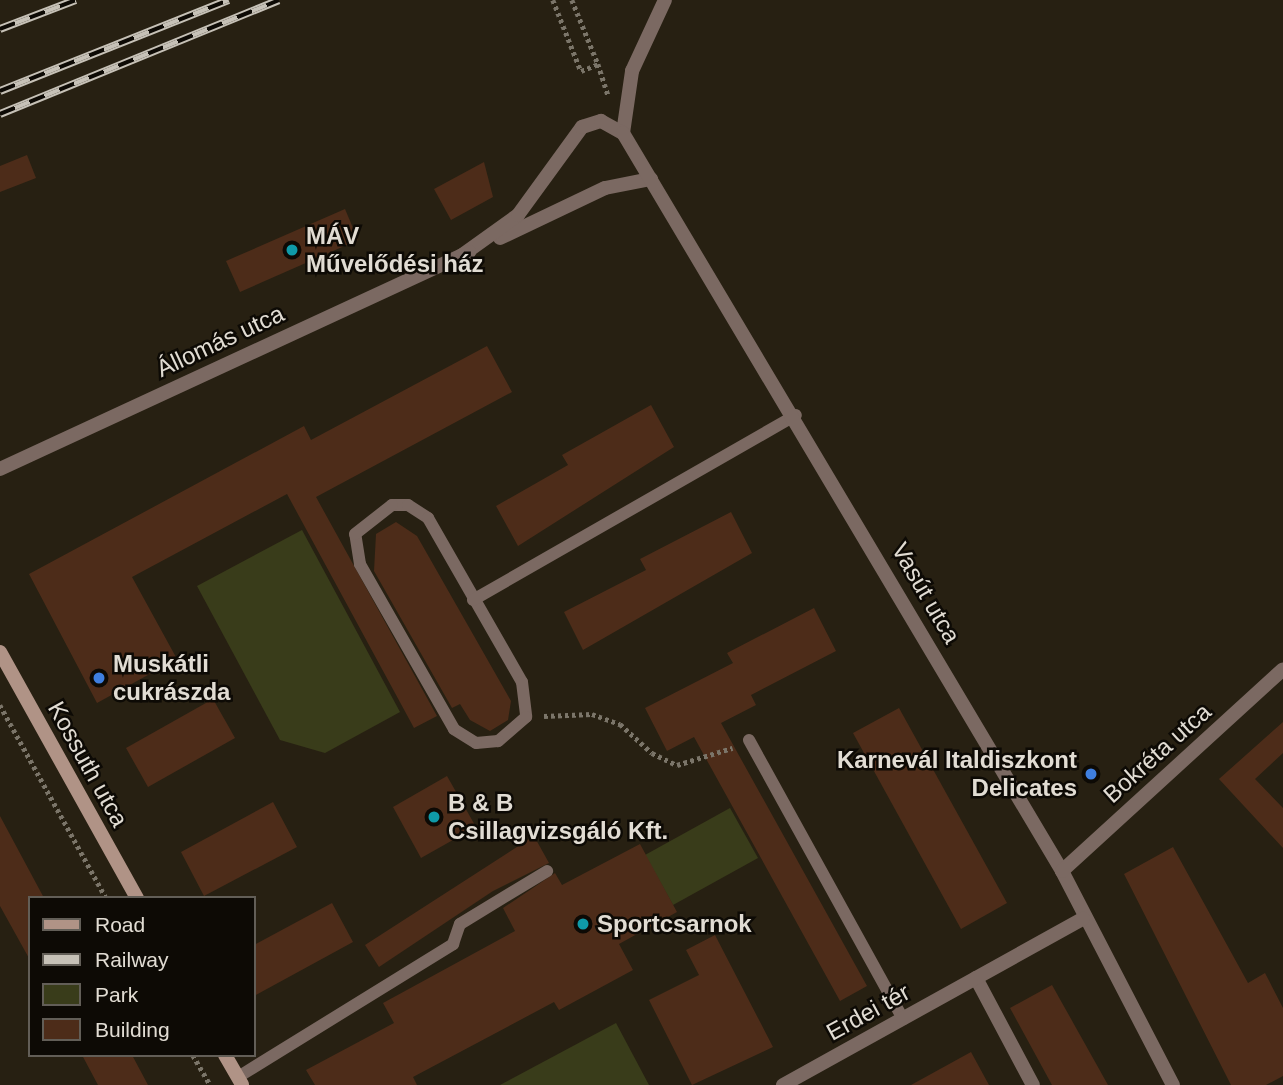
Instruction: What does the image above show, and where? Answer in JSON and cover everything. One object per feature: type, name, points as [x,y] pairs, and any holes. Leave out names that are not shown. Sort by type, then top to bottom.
[{"type":"street","points":[[622,133],[632,71],[665,0]]},
{"type":"street","name":"Állomás utca","points":[[461,256],[518,215],[582,127],[601,121],[622,133]]},
{"type":"street","name":"Vasút utca","points":[[622,133],[796,415],[1062,871],[1083,919],[1173,1085]]},
{"type":"street","name":"Állomás utca","points":[[0,470],[605,188],[651,178]]},
{"type":"street","name":"Kossuth utca","points":[[0,652],[136,896]]},
{"type":"street","name":"Bokréta utca","points":[[1062,871],[1283,669]]},
{"type":"street","name":"Erdei tér","points":[[783,1085],[1083,919]]},
{"type":"street","points":[[976,978],[1033,1085]]},
{"type":"street","points":[[226,1057],[240,1081]]},
{"type":"lane","points":[[474,600],[796,415]]},
{"type":"lane","points":[[392,505],[419,509],[474,600],[522,682],[526,717],[498,741],[476,743],[454,729],[360,564],[355,534],[392,505]]},
{"type":"lane","points":[[749,740],[903,1019]]},
{"type":"lane","points":[[240,1081],[453,944],[460,924],[547,871]]},
{"type":"path","points":[[553,0],[581,71],[598,64]]},
{"type":"path","points":[[572,0],[610,98]]},
{"type":"path","points":[[0,705],[105,896]]},
{"type":"path","points":[[526,717],[599,716],[621,724],[652,753],[677,765],[705,761],[749,740]]},
{"type":"path","points":[[194,1057],[210,1085]]},
{"type":"green space","points":[[302,530],[400,712],[325,753],[280,740],[197,586]]},
{"type":"green space","points":[[730,808],[758,858],[673,905],[645,855]]},
{"type":"green space","points":[[616,1023],[649,1085],[500,1085]]},
{"type":"building","points":[[27,155],[36,178],[0,192],[0,166]]},
{"type":"building","points":[[484,162],[493,197],[451,220],[434,189]]},
{"type":"building","name":"MÁV Művelődési ház","points":[[345,209],[358,240],[240,292],[226,261]]},
{"type":"building","points":[[487,346],[512,392],[316,497],[437,716],[414,728],[287,494],[132,577],[177,659],[97,703],[29,574],[304,426],[311,440]]},
{"type":"building","points":[[651,405],[674,447],[518,546],[496,506],[568,465],[562,455]]},
{"type":"building","points":[[731,512],[752,553],[583,650],[564,612],[646,570],[640,559]]},
{"type":"building","points":[[396,522],[417,536],[511,701],[508,720],[490,731],[470,720],[460,704],[452,708],[374,571],[376,534]]},
{"type":"building","points":[[814,608],[836,651],[751,695],[756,705],[721,723],[867,986],[840,1001],[694,737],[667,751],[645,708],[733,663],[727,653]]},
{"type":"building","points":[[213,699],[235,738],[148,787],[126,748]]},
{"type":"building","points":[[899,708],[1007,903],[961,929],[853,733]]},
{"type":"building","points":[[1283,722],[1283,753],[1255,779],[1283,808],[1283,848],[1219,779]]},
{"type":"building","name":"B & B Csillagvizsgáló Kft.","points":[[447,776],[476,827],[421,858],[393,807]]},
{"type":"building","points":[[273,802],[297,847],[204,896],[181,852]]},
{"type":"building","points":[[0,816],[43,896],[28,896],[28,956],[0,906]]},
{"type":"building","points":[[534,836],[549,863],[493,891],[379,967],[365,945]]},
{"type":"building","points":[[640,844],[677,912],[619,944],[633,970],[559,1010],[554,1002],[413,1077],[417,1085],[315,1085],[306,1070],[394,1023],[383,1003],[515,931],[503,908],[555,873],[562,885]]},
{"type":"building","points":[[1173,847],[1248,983],[1265,973],[1283,1008],[1283,1076],[1266,1085],[1231,1085],[1124,874]]},
{"type":"building","points":[[332,903],[353,942],[256,995],[256,944]]},
{"type":"building","points":[[715,935],[773,1047],[692,1085],[649,1000],[699,975],[686,950]]},
{"type":"building","points":[[1052,985],[1108,1085],[1052,1085],[1010,1008]]},
{"type":"building","points":[[971,1052],[989,1085],[911,1085]]},
{"type":"building","points":[[83,1057],[133,1057],[148,1085],[98,1085]]},
{"type":"railway","points":[[0,29],[76,0]]},
{"type":"railway","points":[[0,91],[229,0]]},
{"type":"railway","points":[[0,114],[279,0]]},
{"type":"place","name":"MÁV Művelődési ház","points":[[292,250]]},
{"type":"place","name":"Muskátli cukrászda","points":[[99,678]]},
{"type":"place","name":"Karnevál Italdiszkont Delicates","points":[[1091,774]]},
{"type":"place","name":"B & B Csillagvizsgáló Kft.","points":[[434,817]]},
{"type":"place","name":"Sportcsarnok","points":[[583,924]]}]
